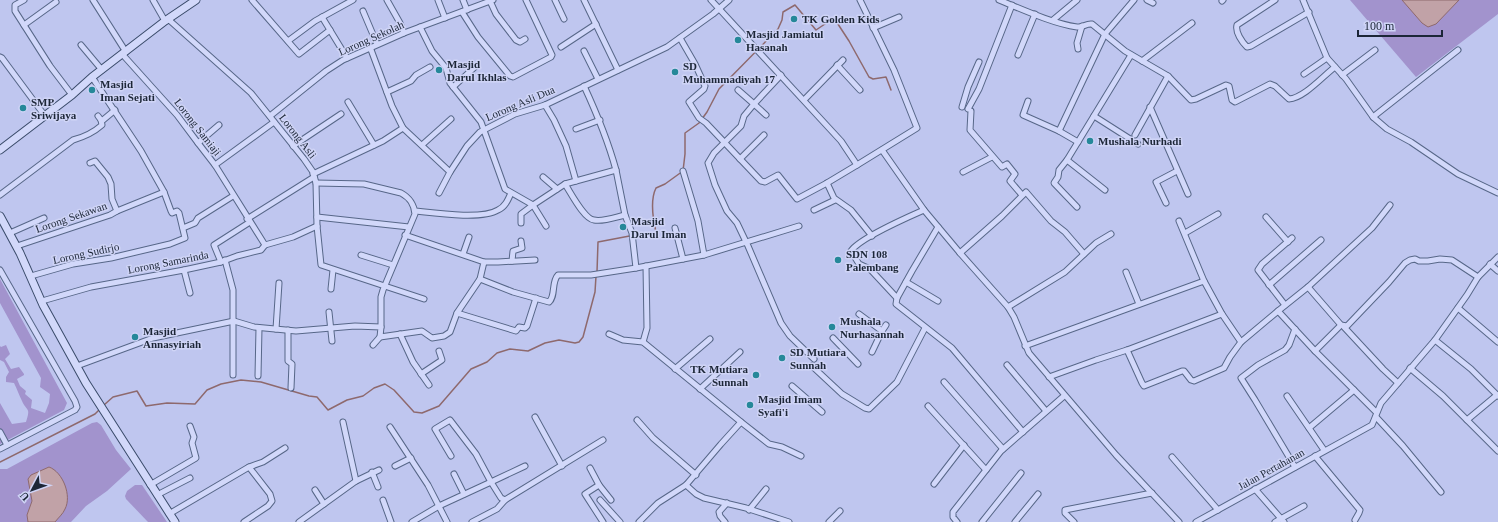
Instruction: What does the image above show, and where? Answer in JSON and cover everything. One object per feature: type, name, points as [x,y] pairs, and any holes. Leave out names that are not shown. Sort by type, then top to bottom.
[{"type":"main road","points":[[0,150],[72,95],[92,77],[196,0]]},
{"type":"main road","points":[[0,216],[17,246],[42,301],[92,393],[175,522]]},
{"type":"street","points":[[24,0],[15,5],[14,8],[50,66],[72,95]]},
{"type":"street","name":"Lorong Samiaji","points":[[93,0],[124,54],[177,115],[215,165],[248,220]]},
{"type":"street","name":"Lorong Asli","points":[[153,0],[167,20],[252,93],[314,175],[316,184],[317,226],[321,265],[424,299]]},
{"type":"street","points":[[252,0],[299,54],[330,30]]},
{"type":"street","points":[[288,41],[322,17],[353,0]]},
{"type":"street","points":[[387,0],[404,33]]},
{"type":"street","points":[[438,0],[445,18]]},
{"type":"street","points":[[463,0],[464,11],[478,37],[510,76],[513,77],[551,57],[552,55],[526,0]]},
{"type":"street","points":[[555,0],[564,19]]},
{"type":"street","points":[[584,0],[618,70]]},
{"type":"street","points":[[711,0],[841,141],[857,165]]},
{"type":"street","name":"Lorong Asli Dua","points":[[439,194],[450,172],[467,146],[484,129],[515,114],[545,105],[655,53],[680,38],[719,10],[729,0]]},
{"type":"street","points":[[680,38],[695,64],[705,86],[704,89],[689,102],[699,118],[706,123],[762,182],[765,182],[778,175],[797,199],[828,183],[917,128],[894,70],[860,0]]},
{"type":"street","points":[[999,0],[1035,14],[1078,27],[1088,23],[1092,24],[1131,55],[1168,76],[1191,100],[1226,84],[1229,86],[1232,100],[1235,102],[1270,84],[1275,86],[1289,99],[1294,98],[1308,90],[1335,66]]},
{"type":"street","points":[[1053,20],[1077,0]]},
{"type":"street","points":[[1059,131],[1105,34],[1134,0]]},
{"type":"street","points":[[1147,0],[1153,3]]},
{"type":"street","points":[[1275,0],[1237,25],[1236,29],[1247,47],[1309,12]]},
{"type":"street","points":[[1303,0],[1327,58],[1335,66],[1373,117],[1387,129],[1411,142],[1458,174],[1498,193]]},
{"type":"street","points":[[489,1],[496,14],[516,40],[520,42],[524,40]]},
{"type":"street","name":"Lorong Sekolah","points":[[270,116],[326,71],[347,58],[404,33],[489,1]]},
{"type":"street","points":[[24,25],[56,2]]},
{"type":"street","points":[[1012,5],[970,110],[970,130],[1002,167],[1007,164],[1015,174],[1010,180],[1022,194]]},
{"type":"street","points":[[363,10],[377,44]]},
{"type":"street","points":[[1018,55],[1035,14]]},
{"type":"street","points":[[322,17],[347,58]]},
{"type":"street","points":[[873,28],[900,17]]},
{"type":"street","points":[[561,47],[596,24]]},
{"type":"street","points":[[1142,61],[1192,24]]},
{"type":"street","points":[[1078,49],[1076,43],[1082,26]]},
{"type":"street","points":[[420,27],[432,51],[446,68],[449,80],[453,87],[475,113],[484,129],[505,189],[533,205],[546,226]]},
{"type":"street","points":[[81,45],[102,70]]},
{"type":"street","points":[[370,47],[392,106],[403,128],[450,172]]},
{"type":"street","points":[[1342,75],[1376,50]]},
{"type":"street","points":[[1373,117],[1458,50]]},
{"type":"street","points":[[584,51],[598,79]]},
{"type":"street","points":[[1077,207],[1054,183],[1058,177],[1059,170],[1067,160],[1131,55]]},
{"type":"street","points":[[0,57],[45,116]]},
{"type":"street","points":[[1304,74],[1327,58]]},
{"type":"street","points":[[804,100],[843,60]]},
{"type":"street","points":[[962,107],[968,87],[979,62]]},
{"type":"street","points":[[837,65],[860,90]]},
{"type":"street","points":[[453,87],[476,66]]},
{"type":"street","points":[[387,92],[411,81],[416,75],[430,67]]},
{"type":"street","points":[[781,75],[744,116],[741,126],[712,156],[708,163],[715,185],[727,211],[737,223],[747,242],[781,323],[790,336],[814,359]]},
{"type":"street","points":[[1135,134],[1168,76]]},
{"type":"street","points":[[92,77],[141,151],[164,192],[170,211],[172,213],[179,213],[183,228],[195,223],[198,218],[233,196]]},
{"type":"street","points":[[584,86],[600,120],[616,170],[625,215],[632,235],[636,268]]},
{"type":"street","points":[[738,90],[766,115]]},
{"type":"street","points":[[1028,101],[1023,115],[1059,131],[1078,142]]},
{"type":"street","points":[[348,102],[374,145]]},
{"type":"street","points":[[545,105],[566,146],[576,181]]},
{"type":"street","points":[[1150,107],[1188,194]]},
{"type":"street","points":[[0,195],[73,140],[85,137],[96,130],[102,124],[99,118],[105,119],[115,110]]},
{"type":"street","points":[[293,146],[342,114]]},
{"type":"street","points":[[1094,116],[1138,144]]},
{"type":"street","points":[[422,146],[451,119]]},
{"type":"street","points":[[576,130],[600,120]]},
{"type":"street","points":[[215,165],[274,122]]},
{"type":"street","points":[[198,143],[219,125]]},
{"type":"street","points":[[233,375],[233,290],[223,261],[214,245],[314,175],[383,141],[403,128]]},
{"type":"street","points":[[740,159],[764,135]]},
{"type":"street","points":[[882,150],[924,210],[1008,307],[1014,317],[1029,353],[1064,396],[1116,455],[1179,522]]},
{"type":"street","points":[[963,172],[992,157]]},
{"type":"street","name":"Lorong Sekawan","points":[[17,246],[110,215],[117,211],[112,199],[112,188],[108,177],[95,160],[90,163]]},
{"type":"street","points":[[1067,160],[1105,190]]},
{"type":"street","points":[[521,223],[521,214],[565,184],[616,170]]},
{"type":"street","points":[[683,171],[698,221],[704,255]]},
{"type":"street","points":[[1166,203],[1156,182],[1177,171]]},
{"type":"street","points":[[543,177],[557,189]]},
{"type":"street","points":[[828,183],[832,197],[851,210],[872,236]]},
{"type":"street","points":[[316,184],[364,184],[402,193],[411,201],[415,212],[381,297],[380,337]]},
{"type":"street","points":[[565,184],[582,210],[590,219],[598,220],[625,215]]},
{"type":"street","points":[[117,211],[164,192]]},
{"type":"street","points":[[960,253],[1002,216],[1022,194],[1026,192],[1051,221],[1065,232],[1084,254]]},
{"type":"street","points":[[415,212],[459,215],[486,214],[498,211],[508,201],[511,193]]},
{"type":"street","points":[[814,210],[835,200]]},
{"type":"street","points":[[1127,350],[1142,383],[1146,386],[1182,371],[1192,381],[1220,370],[1225,367],[1241,342],[1308,287],[1372,228],[1390,205]]},
{"type":"street","points":[[897,298],[870,269],[859,264],[852,252],[855,247],[872,236],[924,210]]},
{"type":"street","points":[[1185,234],[1218,214]]},
{"type":"street","points":[[317,217],[409,227]]},
{"type":"street","points":[[1266,217],[1290,240],[1258,269],[1258,272],[1285,305]]},
{"type":"street","points":[[10,233],[44,218]]},
{"type":"street","points":[[248,220],[265,245]]},
{"type":"street","points":[[1179,221],[1204,281],[1222,314],[1241,342]]},
{"type":"street","name":"Lorong Samarinda","points":[[42,301],[91,287],[184,270],[223,261],[261,250],[265,245],[317,226]]},
{"type":"street","points":[[480,279],[513,292],[549,302],[551,301],[554,282],[558,275],[591,275],[704,255],[799,226]]},
{"type":"street","points":[[938,227],[897,298],[896,304],[954,351],[1023,432]]},
{"type":"street","name":"Lorong Sudirjo","points":[[31,276],[73,264],[111,258],[185,239],[183,228]]},
{"type":"street","points":[[675,228],[683,259]]},
{"type":"street","points":[[1008,307],[1065,272],[1100,240],[1111,234]]},
{"type":"street","points":[[405,235],[484,262],[535,260]]},
{"type":"street","points":[[463,254],[469,237]]},
{"type":"street","points":[[1269,285],[1321,240]]},
{"type":"street","points":[[512,261],[513,251],[522,248],[521,241]]},
{"type":"street","points":[[361,255],[393,265]]},
{"type":"street","name":"Jalan Pertahanan","points":[[1196,522],[1324,450],[1372,425],[1381,404],[1434,340],[1458,308],[1478,277],[1498,257]]},
{"type":"street","points":[[1315,351],[1343,326],[1347,326],[1405,263],[1410,260],[1452,260],[1478,277]]},
{"type":"street","points":[[373,344],[380,337],[422,331],[432,338],[448,334],[457,313],[480,279],[484,262]]},
{"type":"street","points":[[1490,264],[1498,271]]},
{"type":"street","points":[[643,342],[647,320],[646,266]]},
{"type":"street","points":[[0,270],[77,407],[75,410],[0,449]]},
{"type":"street","points":[[184,270],[190,294]]},
{"type":"street","points":[[331,289],[333,270]]},
{"type":"street","points":[[1126,272],[1139,304]]},
{"type":"street","points":[[1025,346],[1204,281]]},
{"type":"street","points":[[906,282],[938,302]]},
{"type":"street","points":[[276,329],[279,283]]},
{"type":"street","points":[[1308,287],[1398,383]]},
{"type":"street","points":[[457,313],[516,331],[519,327],[527,327],[536,298]]},
{"type":"street","points":[[1458,308],[1498,342]]},
{"type":"street","points":[[1278,311],[1354,390],[1441,492]]},
{"type":"street","points":[[329,312],[332,341]]},
{"type":"street","points":[[859,314],[882,331]]},
{"type":"street","points":[[1049,378],[1222,314]]},
{"type":"street","points":[[77,366],[153,338],[234,321],[259,328],[296,331],[355,326],[381,327]]},
{"type":"street","points":[[872,352],[886,325]]},
{"type":"street","points":[[258,376],[259,328]]},
{"type":"street","points":[[812,366],[842,394],[869,409],[897,382],[925,328]]},
{"type":"street","points":[[1295,329],[1289,345],[1285,350],[1258,365],[1241,378],[1295,467]]},
{"type":"street","points":[[288,330],[288,361],[292,364],[291,388]]},
{"type":"street","points":[[400,334],[413,362],[429,385]]},
{"type":"street","points":[[609,334],[623,340],[643,342],[700,390],[769,444],[782,447],[801,456]]},
{"type":"street","points":[[833,338],[858,364]]},
{"type":"street","points":[[675,369],[710,339]]},
{"type":"street","points":[[1434,340],[1471,369],[1498,395],[1467,420]]},
{"type":"street","points":[[421,374],[442,360],[439,351]]},
{"type":"street","points":[[700,390],[740,352]]},
{"type":"street","points":[[1006,365],[1046,411]]},
{"type":"street","points":[[1410,368],[1443,396],[1498,451]]},
{"type":"street","points":[[944,382],[1003,449]]},
{"type":"street","points":[[792,386],[822,412]]},
{"type":"street","points":[[1309,428],[1354,390]]},
{"type":"street","points":[[957,522],[953,517],[953,512],[1003,449],[1064,396]]},
{"type":"street","points":[[1287,396],[1324,450]]},
{"type":"street","points":[[928,406],[986,470]]},
{"type":"street","points":[[535,417],[562,466]]},
{"type":"street","points":[[451,456],[435,429],[450,420],[476,454],[501,498],[505,500]]},
{"type":"street","points":[[637,420],[653,438],[696,475]]},
{"type":"street","points":[[342,422],[356,481]]},
{"type":"street","points":[[639,522],[658,503],[686,485],[741,422]]},
{"type":"street","points":[[150,485],[196,458],[192,444],[194,437],[190,426]]},
{"type":"street","points":[[390,427],[428,484],[447,522]]},
{"type":"street","points":[[0,432],[7,445]]},
{"type":"street","points":[[472,522],[497,510],[505,500],[604,440]]},
{"type":"street","points":[[934,484],[964,445]]},
{"type":"street","points":[[169,514],[286,448]]},
{"type":"street","points":[[1315,456],[1360,510],[1355,520]]},
{"type":"street","points":[[1172,457],[1218,510]]},
{"type":"street","points":[[395,466],[411,458]]},
{"type":"street","points":[[412,522],[439,506],[525,466]]},
{"type":"street","points":[[244,522],[268,506],[272,500],[270,494],[249,468]]},
{"type":"street","points":[[590,468],[599,485],[611,500]]},
{"type":"street","points":[[300,522],[356,481],[372,472],[379,470]]},
{"type":"street","points":[[372,472],[378,487]]},
{"type":"street","points":[[982,522],[1021,473]]},
{"type":"street","points":[[454,474],[464,494]]},
{"type":"street","points":[[157,495],[190,478]]},
{"type":"street","points":[[599,485],[585,494],[603,522]]},
{"type":"street","points":[[686,485],[696,494],[704,498],[727,503],[789,522]]},
{"type":"street","points":[[749,510],[766,489]]},
{"type":"street","points":[[1255,489],[1282,520]]},
{"type":"street","points":[[315,490],[324,504]]},
{"type":"street","points":[[1074,522],[1065,513],[1065,510],[1152,493]]},
{"type":"street","points":[[1015,522],[1038,494]]},
{"type":"street","points":[[383,500],[391,522]]},
{"type":"street","points":[[600,500],[620,522]]},
{"type":"street","points":[[725,522],[720,516],[719,512],[727,503]]},
{"type":"street","points":[[1275,522],[1282,520],[1304,506]]},
{"type":"street","points":[[829,522],[840,511]]},
{"type":"shaded area","points":[[1350,0],[1498,0],[1498,14],[1416,77]]},
{"type":"shaded area","points":[[1402,0],[1459,0],[1436,24],[1428,27],[1422,23]]},
{"type":"shaded area","points":[[0,279],[67,403],[64,410],[0,444],[0,403],[12,424],[26,422],[28,410],[14,383],[6,382],[6,377],[9,372],[4,362],[0,360],[0,346],[6,345],[10,354],[5,359],[11,369],[19,367],[24,374],[17,379],[20,386],[26,391],[25,394],[32,400],[31,408],[45,413],[49,403],[50,394],[40,387],[41,378],[0,303]]},
{"type":"shaded area","points":[[97,422],[101,425],[116,450],[131,469],[107,491],[86,506],[71,522],[0,522],[0,469],[7,469],[92,423]]},
{"type":"shaded area","points":[[49,467],[58,474],[65,485],[67,491],[67,504],[62,514],[55,522],[28,522],[27,515],[32,501],[28,479],[31,475]]},
{"type":"shaded area","points":[[135,485],[142,485],[167,522],[148,522],[126,499],[125,496],[127,491]]},
{"type":"waterway","points":[[597,272],[598,242],[640,234],[652,235],[656,232],[653,210],[654,193],[656,188],[665,184],[683,171],[685,133],[699,123],[707,112],[719,89],[778,29],[782,20],[783,12],[795,5],[816,30],[834,18],[869,77],[873,79],[886,77],[891,90]]},
{"type":"waterway","points":[[104,405],[113,397],[137,391],[146,406],[167,403],[195,404],[207,390],[221,384],[241,380],[261,382],[317,397],[328,410],[347,400],[363,396],[374,388],[385,384],[394,390],[414,412],[422,413],[439,406],[471,369],[487,362],[497,353],[510,349],[528,351],[545,343],[559,340],[575,343],[579,342],[583,337],[595,292],[596,276]]},
{"type":"waterway","points":[[0,462],[95,414],[100,409]]},
{"type":"place","name":"TK Golden Kids","points":[[794,19]]},
{"type":"place","name":"Masjid Jamiatul Hasanah","points":[[738,40]]},
{"type":"place","name":"Masjid Darul Ikhlas","points":[[439,70]]},
{"type":"place","name":"SD Muhammadiyah 17","points":[[675,72]]},
{"type":"place","name":"Masjid Iman Sejati","points":[[92,90]]},
{"type":"place","name":"SMP Sriwijaya","points":[[23,108]]},
{"type":"place","name":"Mushala Nurhadi","points":[[1090,141]]},
{"type":"place","name":"Masjid Darul Iman","points":[[623,227]]},
{"type":"place","name":"SDN 108 Palembang","points":[[838,260]]},
{"type":"place","name":"Mushala Nurhasannah","points":[[832,327]]},
{"type":"place","name":"Masjid Annasyiriah","points":[[135,337]]},
{"type":"place","name":"SD Mutiara Sunnah","points":[[782,358]]},
{"type":"place","name":"TK Mutiara Sunnah","points":[[756,375]]},
{"type":"place","name":"Masjid Imam Syafi'i","points":[[750,405]]}]
